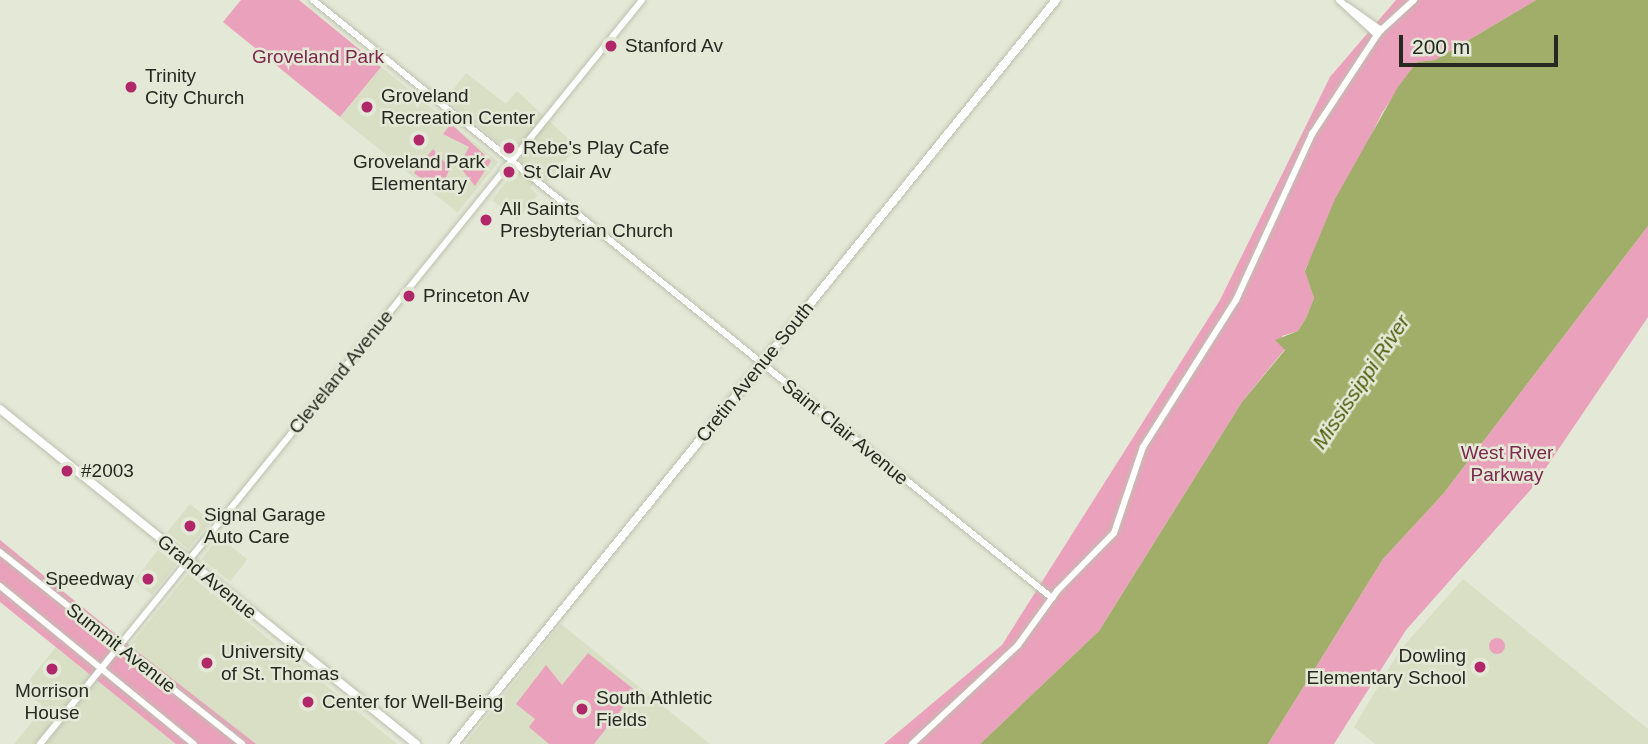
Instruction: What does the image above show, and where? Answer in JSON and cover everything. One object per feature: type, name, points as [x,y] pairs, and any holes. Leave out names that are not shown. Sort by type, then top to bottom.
[{"type":"main road","name":"Cretin Avenue South","points":[[454,744],[1056,0]]},
{"type":"main road","name":"Grand Avenue","points":[[0,409],[416,744]]},
{"type":"street","name":"Saint Clair Avenue","points":[[313,0],[511,163],[1052,598]]},
{"type":"street","name":"Cleveland Avenue","points":[[40,744],[642,0]]},
{"type":"street","points":[[1339,0],[1379,32]]},
{"type":"street","points":[[912,744],[1018,645],[1052,598],[1109,540],[1130,489],[1134,470],[1190,363],[1236,300],[1312,134],[1379,32],[1414,0]]},
{"type":"street","name":"Summit Avenue","points":[[0,552],[242,744]]},
{"type":"street","name":"Summit Avenue","points":[[0,586],[194,744]]},
{"type":"shaded area","name":"Groveland Park Elementary","points":[[381,67],[498,162],[457,213],[340,118]]},
{"type":"shaded area","points":[[466,73],[506,104],[517,91],[577,147],[548,182],[539,176],[530,188],[538,195],[517,220],[492,200],[522,162],[446,99]]},
{"type":"shaded area","points":[[190,504],[211,521],[188,549],[167,532]]},
{"type":"shaded area","points":[[219,537],[247,559],[230,581],[202,559]]},
{"type":"shaded area","points":[[158,550],[176,564],[152,595],[134,581]]},
{"type":"shaded area","name":"University of St. Thomas","points":[[188,574],[397,744],[14,744],[44,707],[22,689],[56,647],[100,682]]},
{"type":"shaded area","name":"Dowling Elementary School","points":[[1463,579],[1648,729],[1648,744],[1375,744],[1354,727],[1400,650]]},
{"type":"shaded area","points":[[561,624],[710,744],[465,744]]},
{"type":"green space","name":"Groveland Park","points":[[241,0],[299,0],[381,67],[340,117],[223,22]]},
{"type":"green space","points":[[1396,0],[1536,0],[1435,60],[1417,62],[1382,113],[1305,270],[1314,298],[1306,318],[1298,331],[1282,336],[1285,349],[1242,402],[1099,631],[980,744],[884,744],[1002,645],[1220,300],[1330,77]]},
{"type":"green space","points":[[451,124],[491,161],[475,186],[459,166],[469,147],[443,134]]},
{"type":"green space","points":[[433,149],[450,168],[439,193],[414,173]]},
{"type":"green space","name":"West River Parkway","points":[[1648,226],[1648,317],[1533,487],[1406,630],[1334,744],[1268,744],[1383,559],[1443,494]]},
{"type":"green space","points":[[0,540],[256,744],[176,744],[0,602]]},
{"type":"green space","points":[[1494,638],[1500,638],[1505,646],[1503,652],[1494,654],[1489,649],[1489,643]]},
{"type":"green space","name":"South Athletic Fields","points":[[588,653],[636,691],[594,744],[549,744],[529,727],[535,719],[516,704],[546,665],[562,685]]},
{"type":"water","name":"Mississippi River","points":[[1536,0],[1648,0],[1648,226],[1443,494],[1383,559],[1268,744],[980,744],[1099,631],[1242,402],[1285,350],[1275,340],[1298,331],[1314,298],[1305,271],[1335,199],[1398,87],[1417,62],[1435,60]]},
{"type":"place","name":"Stanford Av","points":[[611,46]]},
{"type":"place","name":"Trinity City Church","points":[[131,87]]},
{"type":"place","name":"Groveland Recreation Center","points":[[367,107]]},
{"type":"place","name":"Groveland Park Elementary","points":[[419,140]]},
{"type":"place","name":"Rebe's Play Cafe","points":[[509,148]]},
{"type":"place","name":"St Clair Av","points":[[509,172]]},
{"type":"place","name":"All Saints Presbyterian Church","points":[[486,220]]},
{"type":"place","name":"Princeton Av","points":[[409,296]]},
{"type":"place","name":"#2003","points":[[67,471]]},
{"type":"place","name":"Signal Garage Auto Care","points":[[190,526]]},
{"type":"place","name":"Speedway","points":[[148,579]]},
{"type":"place","name":"University of St. Thomas","points":[[207,663]]},
{"type":"place","name":"Dowling Elementary School","points":[[1480,667]]},
{"type":"place","name":"Morrison House","points":[[52,669]]},
{"type":"place","name":"Center for Well-Being","points":[[308,702]]},
{"type":"place","name":"South Athletic Fields","points":[[582,709]]}]
